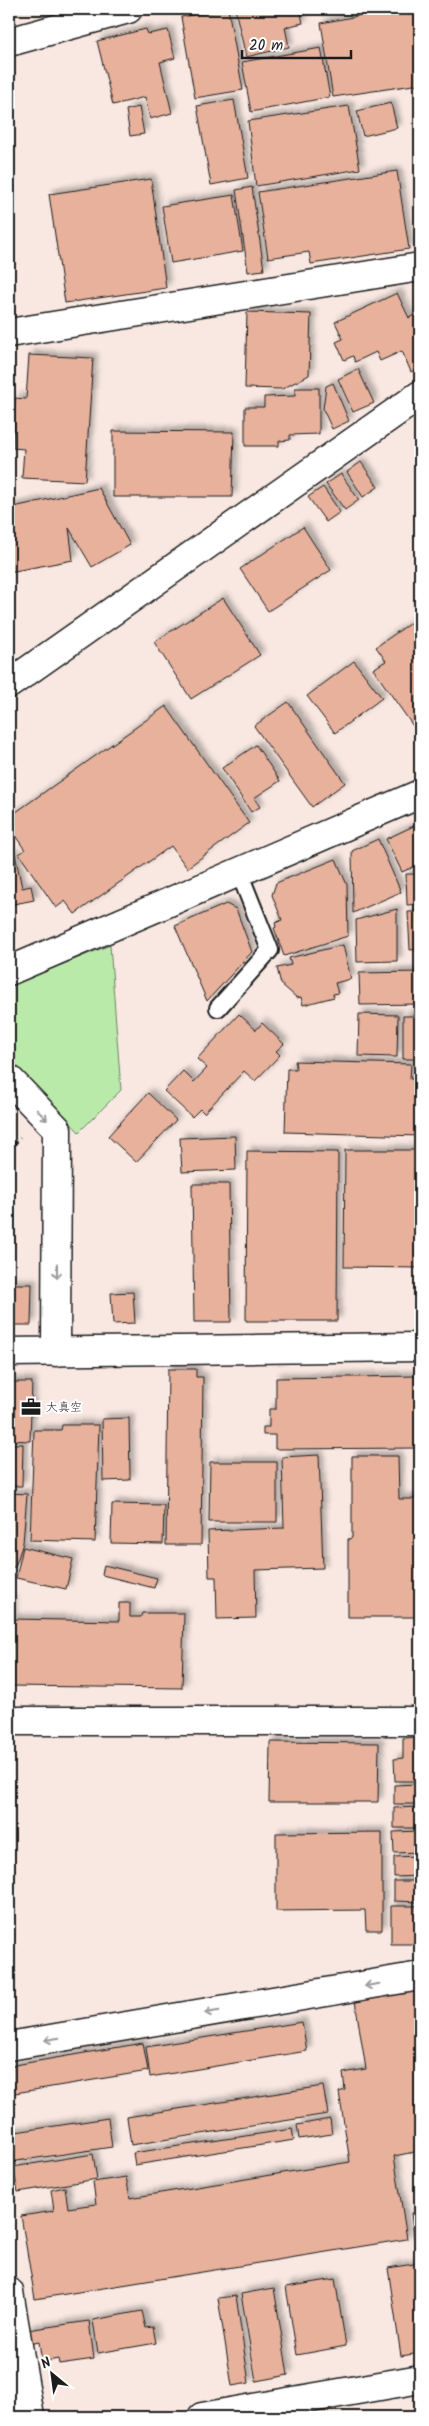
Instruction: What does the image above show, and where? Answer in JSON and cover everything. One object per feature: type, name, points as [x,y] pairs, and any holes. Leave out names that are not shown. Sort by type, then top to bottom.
[{"type":"street","points":[[9,42],[128,9]]},
{"type":"street","points":[[9,332],[420,267]]},
{"type":"street","points":[[9,684],[420,395]]},
{"type":"street","points":[[9,971],[420,794]]},
{"type":"street","points":[[9,1079],[57,1129],[56,1352]]},
{"type":"street","points":[[9,1352],[420,1346]]},
{"type":"street","points":[[9,1721],[420,1721]]},
{"type":"street","points":[[9,2046],[420,1976]]},
{"type":"street","points":[[9,2292],[30,2417]]},
{"type":"street","points":[[202,2417],[327,2406],[420,2379]]},
{"type":"lane","points":[[218,1008],[270,950],[239,872]]},
{"type":"green space","points":[[110,945],[121,1090],[79,1132],[9,1059],[9,986]]},
{"type":"building","points":[[228,9],[243,90],[195,98],[181,17]]},
{"type":"building","points":[[235,9],[300,9],[303,23],[285,27],[289,47],[246,57]]},
{"type":"building","points":[[357,9],[420,9],[420,84],[333,97],[321,23],[358,16]]},
{"type":"building","points":[[146,29],[148,34],[168,30],[175,58],[160,62],[172,113],[150,119],[145,97],[113,105],[97,41]]},
{"type":"building","points":[[321,48],[330,97],[251,112],[242,62]]},
{"type":"building","points":[[234,100],[248,178],[211,185],[197,106]]},
{"type":"building","points":[[391,103],[397,128],[363,136],[357,111]]},
{"type":"building","points":[[349,106],[360,169],[256,186],[248,121]]},
{"type":"building","points":[[139,107],[144,134],[130,136],[126,110]]},
{"type":"building","points":[[397,171],[409,249],[311,264],[309,252],[268,258],[258,192]]},
{"type":"building","points":[[151,179],[166,288],[65,303],[49,194]]},
{"type":"building","points":[[252,187],[264,270],[248,272],[236,190]]},
{"type":"building","points":[[234,195],[243,251],[171,263],[162,206]]},
{"type":"building","points":[[397,293],[409,318],[420,312],[420,368],[411,372],[402,351],[380,361],[376,352],[355,362],[353,356],[344,360],[336,342],[343,339],[335,322]]},
{"type":"building","points":[[247,312],[311,314],[309,375],[282,389],[245,388]]},
{"type":"building","points":[[29,355],[93,358],[85,481],[22,478],[24,449],[13,448],[15,398],[26,399]]},
{"type":"building","points":[[358,369],[374,403],[353,412],[338,379]]},
{"type":"building","points":[[333,383],[349,421],[332,429],[323,409],[326,386]]},
{"type":"building","points":[[295,388],[319,388],[319,434],[290,435],[290,440],[279,441],[279,446],[245,446],[245,407],[264,407],[264,397],[295,396]]},
{"type":"building","points":[[113,431],[234,432],[232,497],[113,497]]},
{"type":"building","points":[[361,462],[378,487],[363,497],[347,472]]},
{"type":"building","points":[[341,474],[359,500],[345,510],[326,484]]},
{"type":"building","points":[[323,487],[340,512],[326,522],[308,497]]},
{"type":"building","points":[[99,488],[130,545],[92,567],[69,528],[73,560],[9,572],[9,508]]},
{"type":"building","points":[[303,527],[331,570],[268,611],[240,569]]},
{"type":"building","points":[[223,598],[260,655],[191,699],[154,642]]},
{"type":"building","points":[[416,619],[420,626],[420,736],[373,669],[386,661],[376,647]]},
{"type":"building","points":[[354,661],[382,698],[335,733],[307,696]]},
{"type":"building","points":[[288,702],[345,783],[312,807],[254,726]]},
{"type":"building","points":[[166,706],[249,823],[187,868],[171,846],[75,914],[65,901],[56,908],[19,854],[25,850],[9,827],[9,817]]},
{"type":"building","points":[[256,745],[280,781],[254,798],[260,807],[251,812],[222,768]]},
{"type":"building","points":[[420,823],[420,864],[402,872],[386,839]]},
{"type":"building","points":[[378,839],[401,892],[353,913],[352,851]]},
{"type":"building","points":[[15,854],[22,888],[31,886],[34,900],[9,905],[9,855]]},
{"type":"building","points":[[336,859],[347,885],[348,936],[284,956],[274,928],[276,927],[275,923],[282,920],[272,895],[276,883]]},
{"type":"building","points":[[406,874],[420,874],[420,904],[407,905]]},
{"type":"building","points":[[226,904],[236,909],[252,952],[207,1001],[175,926]]},
{"type":"building","points":[[397,909],[397,961],[357,962],[356,920]]},
{"type":"building","points":[[408,912],[420,912],[420,949],[410,950]]},
{"type":"building","points":[[343,945],[351,979],[335,983],[338,993],[333,994],[334,997],[303,1005],[301,997],[297,998],[281,984],[277,968],[291,965],[289,958]]},
{"type":"building","points":[[420,972],[420,1004],[360,1005],[359,973]]},
{"type":"building","points":[[239,1014],[256,1030],[262,1023],[284,1044],[276,1051],[280,1055],[255,1081],[244,1071],[204,1113],[200,1109],[192,1117],[164,1091],[183,1071],[194,1082],[207,1068],[197,1059]]},
{"type":"building","points":[[359,1014],[398,1015],[397,1057],[358,1056]]},
{"type":"building","points":[[403,1016],[420,1016],[420,1059],[403,1059]]},
{"type":"building","points":[[295,1061],[411,1064],[410,1079],[420,1079],[420,1136],[285,1132],[287,1069],[296,1069]]},
{"type":"building","points":[[148,1093],[176,1120],[136,1162],[108,1136]]},
{"type":"building","points":[[235,1136],[236,1170],[182,1172],[180,1138]]},
{"type":"building","points":[[345,1150],[420,1150],[420,1268],[344,1267]]},
{"type":"building","points":[[247,1151],[338,1152],[337,1321],[246,1321]]},
{"type":"building","points":[[192,1184],[229,1184],[231,1322],[194,1322]]},
{"type":"building","points":[[9,1284],[32,1284],[31,1325],[9,1325]]},
{"type":"building","points":[[133,1292],[135,1323],[113,1324],[111,1293]]},
{"type":"building","points":[[168,1369],[196,1369],[196,1377],[203,1377],[201,1545],[166,1545]]},
{"type":"building","points":[[420,1376],[420,1448],[275,1449],[275,1435],[263,1435],[263,1427],[269,1427],[269,1409],[276,1409],[276,1378]]},
{"type":"building","points":[[9,1382],[32,1382],[30,1441],[9,1440]]},
{"type":"building","points":[[129,1418],[130,1480],[103,1481],[102,1419]]},
{"type":"building","points":[[62,1425],[99,1425],[95,1542],[30,1540],[34,1430],[61,1430]]},
{"type":"building","points":[[9,1444],[23,1444],[22,1486],[9,1486]]},
{"type":"building","points":[[319,1455],[323,1568],[255,1570],[256,1618],[217,1619],[216,1577],[209,1577],[208,1531],[284,1528],[282,1457]]},
{"type":"building","points":[[352,1456],[398,1456],[399,1499],[420,1499],[420,1617],[348,1617],[348,1539],[352,1538]]},
{"type":"building","points":[[210,1462],[277,1462],[277,1522],[209,1522]]},
{"type":"building","points":[[9,1493],[27,1494],[23,1543],[15,1567],[9,1567]]},
{"type":"building","points":[[112,1504],[164,1505],[163,1544],[111,1543]]},
{"type":"building","points":[[23,1547],[73,1559],[66,1589],[16,1578]]},
{"type":"building","points":[[104,1565],[157,1578],[154,1588],[102,1575]]},
{"type":"building","points":[[9,1601],[12,1601],[12,1619],[119,1621],[119,1603],[130,1603],[130,1617],[141,1617],[142,1613],[184,1613],[182,1688],[9,1686]]},
{"type":"building","points":[[420,1737],[420,1781],[395,1781],[394,1759],[403,1758],[403,1738]]},
{"type":"building","points":[[270,1742],[379,1743],[378,1802],[269,1802]]},
{"type":"building","points":[[420,1784],[420,1804],[394,1804],[394,1785]]},
{"type":"building","points":[[420,1807],[420,1828],[394,1828],[394,1808]]},
{"type":"building","points":[[420,1831],[420,1852],[394,1853],[393,1832]]},
{"type":"building","points":[[382,1832],[382,1930],[366,1930],[365,1910],[276,1911],[276,1833]]},
{"type":"building","points":[[420,1856],[420,1876],[394,1877],[394,1857]]},
{"type":"building","points":[[394,1881],[420,1881],[420,1902],[394,1901]]},
{"type":"building","points":[[391,1906],[417,1906],[417,1944],[391,1944]]},
{"type":"building","points":[[420,1990],[420,2151],[394,2156],[407,2239],[35,2299],[21,2216],[54,2211],[51,2190],[65,2187],[68,2208],[96,2204],[93,2182],[126,2177],[130,2198],[350,2162],[339,2092],[345,2090],[343,2073],[366,2069],[355,2001]]},
{"type":"building","points":[[302,2022],[307,2051],[150,2077],[146,2047]]},
{"type":"building","points":[[143,2043],[148,2071],[9,2094],[9,2066]]},
{"type":"building","points":[[323,2086],[328,2114],[131,2145],[127,2117]]},
{"type":"building","points":[[108,2118],[112,2147],[10,2162],[9,2133]]},
{"type":"building","points":[[330,2119],[332,2134],[299,2139],[297,2125]]},
{"type":"building","points":[[292,2129],[294,2140],[135,2165],[133,2153]]},
{"type":"building","points":[[93,2154],[97,2179],[18,2192],[13,2167]]},
{"type":"building","points":[[420,2212],[420,2252],[416,2252],[411,2213]]},
{"type":"building","points":[[420,2263],[420,2353],[401,2356],[388,2268]]},
{"type":"building","points":[[335,2279],[346,2346],[297,2355],[286,2287]]},
{"type":"building","points":[[274,2288],[288,2375],[256,2381],[241,2294]]},
{"type":"building","points":[[236,2296],[249,2383],[232,2386],[218,2298]]},
{"type":"building","points":[[142,2311],[146,2328],[153,2327],[156,2343],[98,2353],[93,2320]]},
{"type":"building","points":[[89,2321],[94,2359],[59,2364],[58,2359],[42,2362],[39,2342],[29,2344],[27,2330]]},
{"type":"place","name":"大真空","points":[[31,1407]]}]
